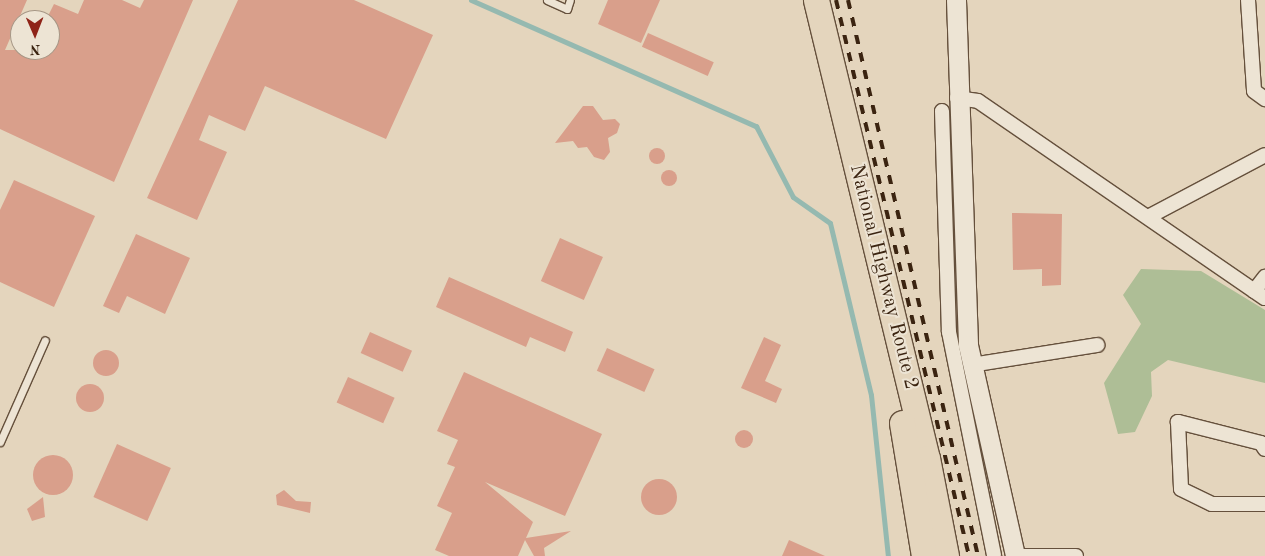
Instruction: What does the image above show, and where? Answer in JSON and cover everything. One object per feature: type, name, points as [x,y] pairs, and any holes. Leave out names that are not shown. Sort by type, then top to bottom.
[{"type":"highway","name":"National Highway Route 2","points":[[802,0],[888,351],[924,556]]},
{"type":"highway","name":"National Highway Route 2","points":[[816,0],[927,458],[946,556]]},
{"type":"street","points":[[956,0],[957,98],[964,312],[971,365],[1016,556],[1076,556]]},
{"type":"street","points":[[1248,0],[1254,90],[1265,99]]},
{"type":"street","points":[[957,98],[978,101],[1260,295],[1265,278]]},
{"type":"street","points":[[942,111],[949,332],[994,556]]},
{"type":"street","points":[[1148,217],[1265,155]]},
{"type":"street","points":[[971,365],[1097,345]]},
{"type":"street","points":[[1265,449],[1261,444],[1178,422],[1181,489],[1212,504],[1265,504]]},
{"type":"lane","points":[[546,0],[567,9],[570,0]]},
{"type":"lane","points":[[0,442],[45,340]]},
{"type":"green space","points":[[1141,269],[1201,271],[1265,310],[1265,383],[1168,360],[1151,372],[1152,396],[1135,432],[1118,434],[1104,383],[1141,324],[1123,295]]},
{"type":"building","points":[[0,0],[27,0],[23,10],[10,10],[10,39],[5,50],[10,50],[10,60],[60,60],[60,10],[51,10],[54,4],[78,14],[84,0],[122,0],[140,8],[144,0],[193,0],[114,182],[0,129]]},
{"type":"building","points":[[238,0],[354,0],[433,35],[386,139],[265,86],[245,131],[209,115],[199,140],[227,152],[197,220],[147,198]]},
{"type":"building","points":[[608,0],[660,0],[641,43],[598,24]]},
{"type":"building","points":[[648,33],[714,62],[708,76],[642,47]]},
{"type":"building","points":[[583,106],[593,106],[603,120],[615,119],[620,124],[617,133],[608,138],[610,152],[604,160],[594,157],[587,147],[578,148],[573,141],[555,143]]},
{"type":"building","points":[[654,148],[660,148],[665,153],[663,162],[654,164],[649,159],[649,153]]},
{"type":"building","points":[[666,170],[672,170],[677,175],[675,184],[666,186],[661,181],[661,175]]},
{"type":"building","points":[[14,180],[95,216],[54,307],[0,282],[0,210]]},
{"type":"building","points":[[1012,213],[1062,214],[1061,285],[1042,286],[1042,269],[1013,270]]},
{"type":"building","points":[[136,234],[190,258],[165,314],[127,296],[119,313],[103,306]]},
{"type":"building","points":[[560,238],[603,257],[584,300],[541,281]]},
{"type":"building","points":[[449,277],[573,332],[565,352],[530,337],[526,347],[436,307]]},
{"type":"building","points":[[370,332],[412,351],[403,372],[361,353]]},
{"type":"building","points":[[764,337],[781,345],[765,381],[782,389],[776,403],[741,388]]},
{"type":"building","points":[[607,348],[655,369],[644,392],[597,371]]},
{"type":"building","points":[[106,350],[115,354],[119,363],[115,372],[106,376],[97,372],[93,363],[97,354]]},
{"type":"building","points":[[464,372],[602,434],[565,516],[485,482],[533,522],[526,538],[571,531],[544,548],[545,556],[534,556],[525,540],[518,556],[449,556],[435,550],[452,513],[437,506],[455,467],[447,464],[458,440],[437,431]]},
{"type":"building","points":[[348,377],[395,398],[383,423],[337,403]]},
{"type":"building","points":[[90,384],[100,388],[104,398],[100,408],[90,412],[80,408],[76,398],[80,388]]},
{"type":"building","points":[[740,430],[748,430],[753,435],[751,446],[740,448],[735,443],[735,435]]},
{"type":"building","points":[[117,444],[171,468],[147,521],[93,497]]},
{"type":"building","points":[[57,455],[64,458],[70,464],[73,475],[72,483],[64,492],[57,495],[49,495],[42,492],[34,483],[33,471],[36,464],[45,456]]},
{"type":"building","points":[[659,479],[671,485],[677,497],[671,509],[659,515],[647,509],[641,497],[647,485]]},
{"type":"building","points":[[284,490],[296,501],[311,502],[310,513],[277,505],[276,495]]},
{"type":"building","points":[[43,497],[45,517],[32,521],[27,509]]},
{"type":"building","points":[[789,540],[825,556],[782,556]]},
{"type":"waterway","points":[[471,0],[756,126],[793,197],[830,223],[871,395],[888,556]]},
{"type":"railway","points":[[836,0],[969,556]]},
{"type":"railway","points":[[848,0],[978,556]]}]
